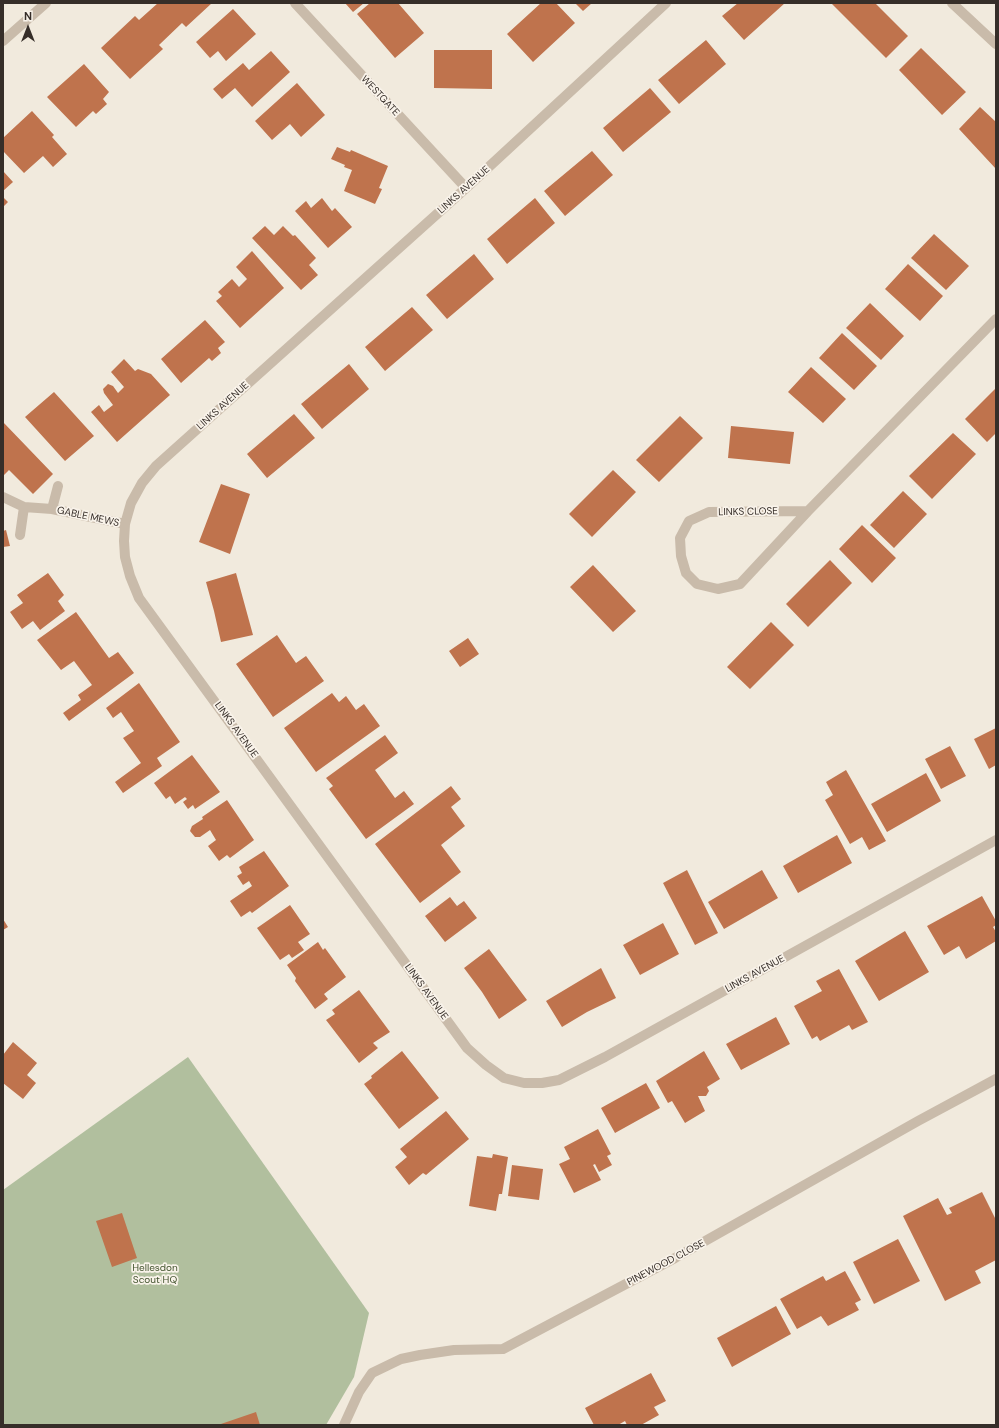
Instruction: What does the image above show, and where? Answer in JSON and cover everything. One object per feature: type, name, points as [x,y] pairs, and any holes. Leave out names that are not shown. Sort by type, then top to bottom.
[{"type":"street","points":[[3,41],[46,3]]},
{"type":"street","name":"WESTGATE","points":[[295,3],[466,188]]},
{"type":"street","name":"LINKS AVENUE","points":[[666,3],[466,188],[156,466],[142,482],[131,503],[125,524],[125,557],[130,576],[139,598],[467,1048],[486,1065],[504,1078],[524,1083],[542,1083],[559,1080],[612,1053],[996,840]]},
{"type":"street","points":[[952,3],[996,44]]},
{"type":"street","name":"LINKS CLOSE","points":[[808,511],[709,512],[689,521],[680,538],[681,556],[686,573],[697,584],[718,589],[740,584],[808,511],[996,319]]},
{"type":"street","name":"GABLE MEWS","points":[[52,509],[58,486]]},
{"type":"street","name":"GABLE MEWS","points":[[3,497],[24,507],[52,509],[125,524]]},
{"type":"street","points":[[20,535],[24,507]]},
{"type":"street","name":"PINEWOOD CLOSE","points":[[344,1425],[359,1392],[372,1373],[401,1359],[420,1355],[454,1350],[503,1349],[675,1258],[911,1125],[996,1079]]},
{"type":"green space","name":"Hellesdon Scout HQ","points":[[188,1057],[369,1313],[354,1377],[326,1425],[3,1425],[3,1190]]},
{"type":"building","points":[[158,3],[212,3],[186,27],[182,23],[159,45],[163,49],[130,79],[101,48],[135,16],[139,20]]},
{"type":"building","points":[[345,3],[364,3],[353,12]]},
{"type":"building","points":[[370,3],[398,3],[424,33],[395,58],[357,14]]},
{"type":"building","points":[[541,3],[556,3],[575,23],[533,62],[507,34]]},
{"type":"building","points":[[575,3],[592,3],[583,11]]},
{"type":"building","points":[[738,3],[785,3],[744,40],[722,16]]},
{"type":"building","points":[[831,3],[875,3],[908,36],[886,58]]},
{"type":"building","points":[[233,9],[256,34],[226,61],[218,51],[210,58],[196,42]]},
{"type":"building","points":[[706,40],[726,64],[679,104],[658,80]]},
{"type":"building","points":[[921,48],[966,92],[942,115],[899,70]]},
{"type":"building","points":[[434,50],[492,50],[492,89],[434,88]]},
{"type":"building","points":[[271,51],[290,72],[252,107],[235,88],[222,99],[213,89],[243,63],[249,70]]},
{"type":"building","points":[[84,64],[109,92],[103,99],[107,104],[96,114],[93,111],[76,127],[47,97]]},
{"type":"building","points":[[297,83],[325,115],[301,137],[290,124],[272,140],[255,121]]},
{"type":"building","points":[[650,88],[671,112],[623,152],[603,128]]},
{"type":"building","points":[[980,107],[996,122],[996,169],[959,129]]},
{"type":"building","points":[[32,111],[54,135],[52,137],[67,154],[53,167],[43,156],[24,173],[3,151],[3,138]]},
{"type":"building","points":[[337,147],[350,152],[351,150],[388,166],[379,188],[382,189],[375,204],[344,191],[352,170],[331,159]]},
{"type":"building","points":[[592,151],[613,175],[565,216],[544,191]]},
{"type":"building","points":[[3,171],[13,182],[3,191]]},
{"type":"building","points":[[3,197],[8,202],[3,207]]},
{"type":"building","points":[[322,198],[332,211],[335,208],[352,227],[328,248],[295,211],[306,201],[311,208]]},
{"type":"building","points":[[535,198],[555,223],[507,264],[487,239]]},
{"type":"building","points":[[265,226],[274,235],[283,226],[293,236],[295,235],[316,258],[309,265],[318,275],[301,290],[252,238]]},
{"type":"building","points":[[934,234],[969,266],[946,290],[911,258]]},
{"type":"building","points":[[252,251],[284,288],[240,328],[216,301],[222,296],[218,292],[232,279],[239,287],[247,279],[236,267]]},
{"type":"building","points":[[474,254],[494,279],[447,319],[426,295]]},
{"type":"building","points":[[908,264],[943,296],[920,321],[885,289]]},
{"type":"building","points":[[870,303],[904,336],[881,360],[846,328]]},
{"type":"building","points":[[412,307],[433,330],[385,371],[365,347]]},
{"type":"building","points":[[205,320],[225,342],[218,348],[221,353],[212,361],[209,358],[181,383],[161,359]]},
{"type":"building","points":[[842,333],[877,366],[854,390],[819,358]]},
{"type":"building","points":[[124,359],[135,371],[138,369],[151,374],[170,395],[117,442],[91,412],[99,405],[104,412],[113,405],[104,393],[103,389],[108,384],[113,386],[118,393],[124,387],[111,372]]},
{"type":"building","points":[[349,364],[369,389],[322,429],[301,404]]},
{"type":"building","points":[[811,367],[846,399],[823,423],[788,392]]},
{"type":"building","points":[[996,388],[996,433],[987,442],[965,419]]},
{"type":"building","points":[[54,392],[94,436],[65,461],[25,417]]},
{"type":"building","points":[[294,414],[315,438],[267,478],[247,454]]},
{"type":"building","points":[[680,416],[703,438],[659,482],[636,460]]},
{"type":"building","points":[[3,422],[53,474],[33,494],[9,470],[3,476]]},
{"type":"building","points":[[731,426],[794,432],[790,464],[728,458]]},
{"type":"building","points":[[953,433],[976,454],[932,499],[909,476]]},
{"type":"building","points":[[613,470],[636,492],[592,537],[569,514]]},
{"type":"building","points":[[221,484],[250,494],[230,554],[199,542]]},
{"type":"building","points":[[903,491],[927,514],[894,548],[870,525]]},
{"type":"building","points":[[862,525],[896,558],[872,583],[839,549]]},
{"type":"building","points":[[6,530],[10,546],[3,547],[3,531]]},
{"type":"building","points":[[830,560],[852,583],[808,627],[786,604]]},
{"type":"building","points":[[593,565],[636,611],[613,632],[570,587]]},
{"type":"building","points":[[48,573],[64,595],[58,601],[65,611],[40,630],[33,621],[22,629],[10,612],[23,603],[17,595]]},
{"type":"building","points":[[236,573],[253,635],[221,642],[206,582]]},
{"type":"building","points":[[76,612],[109,658],[118,652],[134,673],[69,721],[63,713],[81,700],[78,695],[92,685],[74,661],[61,670],[37,640]]},
{"type":"building","points":[[771,622],[794,645],[750,689],[727,667]]},
{"type":"building","points":[[277,635],[296,663],[306,656],[324,681],[273,717],[236,664]]},
{"type":"building","points":[[468,638],[479,654],[460,667],[449,651]]},
{"type":"building","points":[[139,683],[180,742],[157,758],[162,766],[123,793],[115,782],[141,763],[123,738],[134,731],[121,712],[113,718],[106,708]]},
{"type":"building","points":[[332,693],[339,702],[346,696],[356,710],[364,704],[380,726],[316,772],[284,728]]},
{"type":"building","points":[[996,728],[996,765],[989,769],[974,739]]},
{"type":"building","points":[[385,735],[398,753],[375,770],[395,798],[404,791],[414,804],[366,839],[329,789],[333,786],[326,778]]},
{"type":"building","points":[[950,746],[966,776],[941,789],[925,759]]},
{"type":"building","points":[[192,755],[220,792],[195,809],[193,805],[188,809],[183,802],[187,799],[185,797],[175,804],[170,796],[166,799],[154,783]]},
{"type":"building","points":[[846,770],[886,841],[869,850],[862,837],[850,844],[825,800],[833,795],[826,782]]},
{"type":"building","points":[[926,773],[941,801],[887,832],[871,804]]},
{"type":"building","points":[[451,786],[461,799],[451,807],[465,826],[441,845],[461,872],[420,903],[375,844]]},
{"type":"building","points":[[227,800],[254,840],[230,858],[227,855],[219,861],[208,846],[216,840],[210,830],[200,837],[195,837],[190,831],[192,826],[203,819],[202,817]]},
{"type":"building","points":[[837,835],[852,863],[798,893],[783,866]]},
{"type":"building","points":[[264,851],[289,886],[252,913],[250,911],[241,917],[230,901],[252,886],[249,881],[243,885],[237,876],[242,873],[239,867]]},
{"type":"building","points":[[687,870],[718,933],[695,945],[663,883]]},
{"type":"building","points":[[762,870],[778,898],[724,929],[708,902]]},
{"type":"building","points":[[982,896],[996,921],[996,925],[993,927],[996,932],[996,941],[966,959],[959,946],[944,955],[927,926]]},
{"type":"building","points":[[450,897],[457,906],[464,901],[477,918],[445,942],[425,916]]},
{"type":"building","points":[[290,905],[310,934],[298,942],[304,950],[292,958],[289,954],[280,960],[257,928]]},
{"type":"building","points":[[3,919],[8,927],[3,930]]},
{"type":"building","points":[[663,923],[679,954],[640,975],[623,945]]},
{"type":"building","points":[[905,931],[929,972],[879,1001],[855,961]]},
{"type":"building","points":[[318,942],[323,950],[325,948],[346,977],[324,994],[328,999],[315,1009],[295,981],[296,978],[287,965]]},
{"type":"building","points":[[489,949],[527,1000],[499,1019],[482,992],[464,968]]},
{"type":"building","points":[[601,968],[616,998],[587,1012],[562,1027],[546,1001]]},
{"type":"building","points":[[839,969],[868,1022],[852,1030],[849,1025],[820,1041],[817,1036],[812,1039],[794,1006],[822,991],[816,981]]},
{"type":"building","points":[[359,990],[390,1032],[373,1043],[378,1048],[359,1063],[326,1020],[335,1014],[332,1010]]},
{"type":"building","points":[[776,1017],[790,1044],[741,1070],[726,1044]]},
{"type":"building","points":[[13,1042],[37,1063],[27,1075],[36,1083],[23,1099],[3,1083],[3,1055]]},
{"type":"building","points":[[402,1051],[439,1098],[399,1129],[364,1084],[372,1078],[371,1076]]},
{"type":"building","points":[[704,1051],[720,1079],[707,1087],[709,1091],[706,1096],[698,1096],[705,1111],[685,1123],[672,1101],[668,1103],[656,1081]]},
{"type":"building","points":[[646,1083],[660,1108],[615,1133],[601,1108]]},
{"type":"building","points":[[446,1111],[469,1139],[426,1175],[423,1173],[409,1185],[395,1167],[407,1157],[400,1149]]},
{"type":"building","points":[[598,1129],[611,1154],[607,1156],[612,1165],[599,1172],[595,1164],[593,1165],[601,1180],[574,1193],[559,1164],[570,1159],[564,1147]]},
{"type":"building","points":[[493,1154],[508,1157],[502,1194],[499,1194],[496,1211],[469,1206],[477,1156],[492,1158]]},
{"type":"building","points":[[512,1165],[543,1169],[539,1200],[508,1196]]},
{"type":"building","points":[[982,1192],[996,1220],[996,1260],[975,1271],[981,1283],[945,1301],[903,1216],[938,1198],[947,1215],[952,1213],[949,1208]]},
{"type":"building","points":[[122,1213],[137,1258],[112,1267],[96,1221]]},
{"type":"building","points":[[898,1239],[920,1281],[874,1304],[853,1262]]},
{"type":"building","points":[[845,1271],[861,1300],[855,1303],[859,1310],[828,1326],[821,1316],[797,1329],[780,1299],[823,1276],[826,1281]]},
{"type":"building","points":[[776,1306],[791,1334],[732,1367],[717,1338]]},
{"type":"building","points":[[651,1373],[666,1401],[654,1407],[659,1415],[641,1425],[627,1425],[625,1421],[618,1425],[594,1425],[585,1408]]},
{"type":"building","points":[[256,1412],[260,1425],[218,1425]]}]
